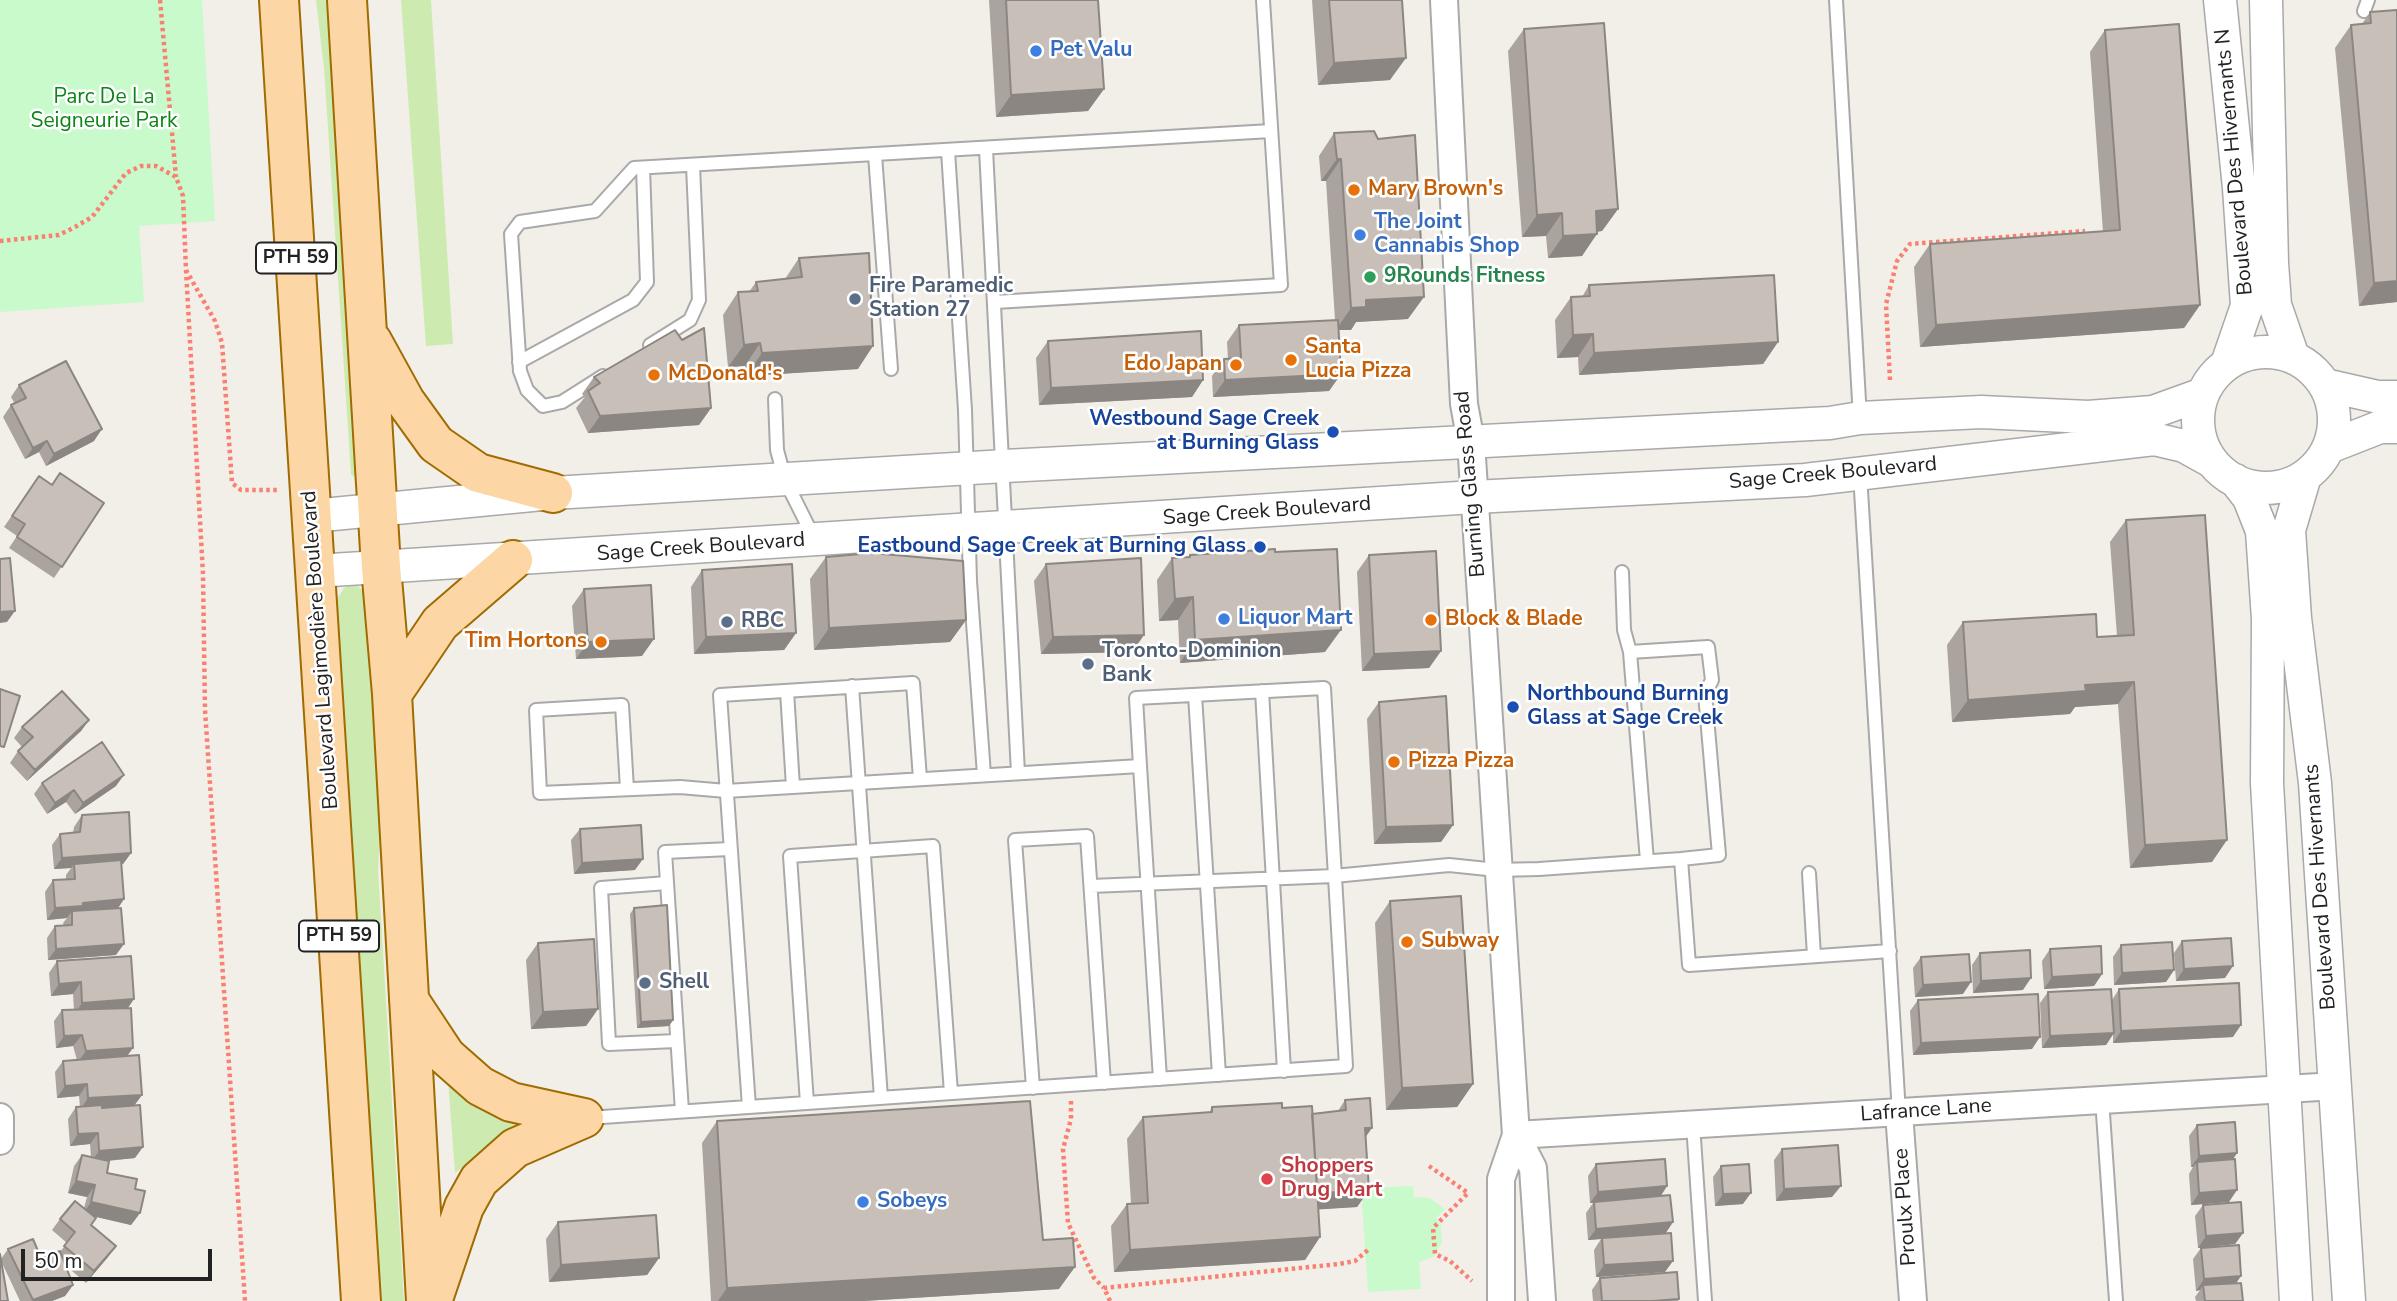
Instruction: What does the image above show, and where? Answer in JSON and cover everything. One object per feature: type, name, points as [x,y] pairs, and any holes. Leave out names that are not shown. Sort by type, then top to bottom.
[{"type":"main road","name":"Boulevard Lagimodière Boulevard","points":[[279,0],[361,1301]]},
{"type":"main road","name":"PTH 59","points":[[346,0],[379,511],[380,567],[392,694],[425,1301]]},
{"type":"main road","points":[[367,332],[405,401],[436,444],[478,473],[553,493]]},
{"type":"main road","points":[[392,694],[440,623],[513,560]]},
{"type":"main road","points":[[409,1000],[446,1056],[480,1086],[511,1102],[584,1118]]},
{"type":"main road","points":[[432,1301],[464,1207],[479,1180],[515,1148],[584,1118]]},
{"type":"street","name":"Burning Glass Road","points":[[1444,0],[1464,404],[1471,442],[1516,1135],[1501,1180],[1501,1301]]},
{"type":"street","name":"Boulevard Des Hivernants N","points":[[2220,0],[2239,188],[2247,306],[2227,364]]},
{"type":"street","name":"Boulevard Des Hivernants N","points":[[2266,0],[2275,305],[2293,358]]},
{"type":"street","points":[[2223,471],[2249,486],[2278,487],[2305,477],[2319,464],[2333,435],[2334,409],[2325,385],[2306,364],[2266,352],[2239,357],[2213,377],[2203,394],[2198,422],[2200,436],[2223,471],[2249,498],[2262,531],[2268,619],[2267,783],[2296,1301]]},
{"type":"street","points":[[2325,385],[2378,397],[2397,397]]},
{"type":"street","points":[[312,502],[379,511],[553,493],[967,468],[1830,423],[1860,418],[1981,412],[2101,416],[2152,412],[2203,394]]},
{"type":"street","points":[[2329,447],[2380,427],[2397,427]]},
{"type":"street","name":"Sage Creek Boulevard","points":[[316,571],[1474,498],[1805,480],[2154,439],[2185,446],[2223,471]]},
{"type":"street","name":"Boulevard Des Hivernants","points":[[2305,477],[2289,530],[2295,618],[2315,783],[2349,1301]]},
{"type":"street","name":"Lafrance Lane","points":[[1516,1135],[2336,1086]]},
{"type":"street","name":"Proulx Place","points":[[1899,1113],[1913,1301]]},
{"type":"street","points":[[0,1117],[0,1141]]},
{"type":"street","name":"Burning Glass Road","points":[[1516,1135],[1533,1168],[1542,1301]]},
{"type":"lane","points":[[995,302],[1281,285],[1263,0]]},
{"type":"lane","points":[[1836,0],[1860,418]]},
{"type":"lane","points":[[617,367],[562,402],[543,407],[527,390],[519,362],[511,234],[520,222],[595,211],[634,168],[1271,131]]},
{"type":"lane","points":[[986,149],[1005,466],[1018,773]]},
{"type":"lane","points":[[948,151],[984,775]]},
{"type":"lane","points":[[875,155],[891,369]]},
{"type":"lane","points":[[639,352],[690,320],[699,300],[693,166]]},
{"type":"lane","points":[[519,362],[633,300],[647,282],[643,168]]},
{"type":"lane","points":[[775,399],[778,450],[785,480],[815,541]]},
{"type":"lane","points":[[1860,474],[1899,1113]]},
{"type":"lane","points":[[1622,572],[1624,630],[1630,652],[1647,861]]},
{"type":"lane","points":[[1091,886],[1334,876],[1449,865],[1497,870],[1719,855],[1704,694],[1712,680],[1708,647],[1630,652]]},
{"type":"lane","points":[[749,1107],[720,695],[913,682],[920,779]]},
{"type":"lane","points":[[852,686],[881,1098]]},
{"type":"lane","points":[[584,1118],[1284,1071],[1346,1066],[1324,688],[1136,698],[1160,1079]]},
{"type":"lane","points":[[787,691],[793,787]]},
{"type":"lane","points":[[1262,691],[1284,1071]]},
{"type":"lane","points":[[1195,695],[1219,1075]]},
{"type":"lane","points":[[626,789],[622,705],[536,710],[540,793],[681,787],[726,791],[1140,766]]},
{"type":"lane","points":[[1033,1088],[1015,840],[1087,836],[1104,1083]]},
{"type":"lane","points":[[807,1103],[790,856],[933,846],[951,1093]]},
{"type":"lane","points":[[682,1111],[665,852],[730,849]]},
{"type":"lane","points":[[1681,859],[1689,965],[1891,951]]},
{"type":"lane","points":[[1810,873],[1814,956]]},
{"type":"lane","points":[[667,883],[601,888],[609,1044],[676,1041]]},
{"type":"lane","points":[[2102,1099],[2116,1301]]},
{"type":"lane","points":[[1693,1124],[1704,1301]]},
{"type":"path","points":[[160,0],[176,177],[183,196],[203,574],[205,710],[244,1301]]},
{"type":"path","points":[[0,241],[59,235],[75,227],[92,217],[126,173],[141,166],[156,166],[176,177]]},
{"type":"path","points":[[1890,380],[1885,304],[1897,261],[1910,244],[2085,231]]},
{"type":"path","points":[[186,270],[219,331],[232,483],[241,490],[312,502]]},
{"type":"path","points":[[1071,1085],[1071,1119],[1063,1149],[1068,1223],[1094,1278],[1104,1288],[1110,1301]]},
{"type":"path","points":[[1429,1166],[1468,1193],[1438,1220],[1434,1236],[1435,1254],[1450,1261],[1472,1281]]},
{"type":"path","points":[[1104,1288],[1339,1264],[1354,1261],[1369,1249]]},
{"type":"green space","name":"Parc De La Seigneurie Park","points":[[0,0],[202,0],[215,221],[139,226],[144,302],[0,312]]},
{"type":"green space","points":[[316,0],[331,0],[357,480],[351,474],[324,68]]},
{"type":"green space","points":[[401,0],[431,0],[453,344],[426,346]]},
{"type":"green space","points":[[350,585],[358,586],[367,595],[381,816],[378,869],[404,1301],[380,1301],[353,852],[347,822],[334,616],[337,599],[344,588]]},
{"type":"green space","points":[[448,1080],[538,1121],[477,1156],[455,1173]]},
{"type":"green space","points":[[1413,1186],[1414,1197],[1430,1198],[1445,1209],[1436,1218],[1441,1225],[1442,1243],[1433,1257],[1419,1262],[1421,1289],[1368,1292],[1361,1188]]},
{"type":"building","points":[[1006,0],[1098,0],[1104,89],[1011,95]]},
{"type":"building","points":[[1329,0],[1402,0],[1406,58],[1334,63]]},
{"type":"building","points":[[2397,10],[2397,281],[2374,283],[2351,25],[2371,23],[2370,12]]},
{"type":"building","points":[[1604,23],[1618,209],[1596,211],[1597,234],[1563,236],[1562,213],[1537,215],[1524,29]]},
{"type":"building","points":[[2179,24],[2200,305],[1936,325],[1930,244],[2120,230],[2105,30]]},
{"type":"building","points":[[1374,131],[1378,139],[1415,135],[1424,297],[1366,300],[1366,307],[1351,308],[1341,159],[1337,159],[1334,133]]},
{"type":"building","points":[[869,253],[873,346],[762,353],[760,343],[744,345],[738,292],[758,291],[756,282],[802,277],[799,258]]},
{"type":"building","points":[[1774,275],[1778,342],[1594,353],[1593,334],[1573,335],[1571,297],[1590,296],[1589,285]]},
{"type":"building","points":[[1338,320],[1341,374],[1225,380],[1224,359],[1241,358],[1239,325]]},
{"type":"building","name":"McDonald's","points":[[704,328],[711,408],[600,416],[588,391],[600,383],[594,377],[675,330],[682,340]]},
{"type":"building","points":[[1201,331],[1203,380],[1051,388],[1048,341]]},
{"type":"building","points":[[66,361],[102,429],[54,454],[47,441],[33,448],[11,405],[26,398],[19,385]]},
{"type":"building","points":[[60,473],[104,503],[62,567],[17,537],[25,524],[12,516],[39,476],[52,485]]},
{"type":"building","points":[[2205,515],[2227,840],[2145,845],[2134,682],[2085,685],[2086,691],[1968,700],[1963,622],[2096,614],[2097,637],[2134,635],[2126,520]]},
{"type":"building","points":[[1275,549],[1275,552],[1337,549],[1341,630],[1195,640],[1193,597],[1175,599],[1172,558]]},
{"type":"building","points":[[1436,551],[1441,651],[1374,654],[1369,555]]},
{"type":"building","points":[[872,553],[963,561],[966,620],[829,628],[826,557]]},
{"type":"building","points":[[10,558],[15,611],[0,612],[0,559]]},
{"type":"building","points":[[1141,558],[1144,635],[1053,637],[1046,564]]},
{"type":"building","points":[[792,564],[796,633],[706,637],[702,570]]},
{"type":"building","points":[[651,585],[654,639],[588,642],[584,589]]},
{"type":"building","points":[[0,689],[20,696],[4,747],[0,746]]},
{"type":"building","points":[[62,691],[89,720],[35,770],[18,751],[33,737],[22,727]]},
{"type":"building","points":[[1446,696],[1453,825],[1386,827],[1379,702]]},
{"type":"building","points":[[102,742],[124,775],[83,803],[74,790],[55,803],[42,783]]},
{"type":"building","points":[[129,812],[131,853],[62,858],[60,834],[80,832],[82,815]]},
{"type":"building","points":[[641,825],[643,859],[582,863],[580,829]]},
{"type":"building","points":[[121,860],[124,899],[55,908],[53,880],[75,879],[74,864]]},
{"type":"building","points":[[1461,896],[1473,1084],[1402,1088],[1390,901]]},
{"type":"building","points":[[667,905],[673,1020],[641,1022],[634,908]]},
{"type":"building","points":[[121,908],[124,944],[56,949],[55,926],[72,925],[72,911]]},
{"type":"building","points":[[2231,938],[2233,966],[2184,969],[2182,941]]},
{"type":"building","points":[[594,939],[598,1009],[543,1012],[538,943]]},
{"type":"building","points":[[2172,942],[2174,970],[2122,973],[2121,945]]},
{"type":"building","points":[[2101,946],[2102,974],[2052,977],[2050,949]]},
{"type":"building","points":[[2030,950],[2031,978],[1981,981],[1980,953]]},
{"type":"building","points":[[1969,954],[1971,982],[1923,985],[1921,957]]},
{"type":"building","points":[[131,956],[134,999],[82,1003],[81,982],[59,984],[57,961]]},
{"type":"building","points":[[2239,983],[2241,1025],[2121,1031],[2119,989]]},
{"type":"building","points":[[2111,989],[2114,1033],[2050,1036],[2048,992]]},
{"type":"building","points":[[2038,994],[2040,1037],[1921,1043],[1918,1000]]},
{"type":"building","points":[[131,1008],[133,1048],[86,1051],[82,1035],[64,1036],[62,1010]]},
{"type":"building","points":[[139,1055],[142,1095],[88,1098],[87,1084],[65,1086],[63,1061]]},
{"type":"building","points":[[1370,1098],[1372,1128],[1365,1128],[1369,1190],[1323,1193],[1323,1188],[1317,1188],[1312,1114],[1346,1110],[1345,1100]]},
{"type":"building","name":"Sobeys","points":[[1030,1101],[1043,1240],[1073,1238],[1075,1267],[727,1288],[717,1121]]},
{"type":"building","points":[[1282,1103],[1282,1108],[1312,1106],[1320,1237],[1130,1250],[1127,1204],[1148,1203],[1143,1117],[1212,1112],[1212,1107]]},
{"type":"building","points":[[102,1105],[102,1108],[140,1105],[143,1147],[99,1151],[98,1133],[78,1134],[76,1107]]},
{"type":"building","points":[[2235,1122],[2237,1153],[2199,1156],[2197,1125]]},
{"type":"building","points":[[1838,1145],[1841,1186],[1784,1189],[1782,1149]]},
{"type":"building","points":[[82,1155],[109,1161],[107,1173],[137,1179],[135,1189],[145,1191],[140,1213],[91,1202],[95,1185],[76,1181]]},
{"type":"building","points":[[1665,1159],[1667,1186],[1598,1192],[1596,1164]]},
{"type":"building","points":[[2235,1159],[2237,1190],[2199,1193],[2197,1162]]},
{"type":"building","points":[[1749,1164],[1751,1193],[1723,1194],[1721,1166]]},
{"type":"building","points":[[1670,1195],[1673,1222],[1596,1229],[1594,1202]]},
{"type":"building","points":[[75,1201],[96,1218],[91,1225],[116,1246],[94,1271],[64,1246],[75,1232],[60,1219]]},
{"type":"building","points":[[2241,1202],[2243,1233],[2206,1236],[2203,1205]]},
{"type":"building","points":[[656,1215],[659,1258],[561,1265],[558,1222]]},
{"type":"building","points":[[1671,1233],[1673,1261],[1604,1265],[1602,1238]]},
{"type":"building","points":[[33,1239],[41,1258],[60,1251],[73,1285],[33,1300],[8,1249]]},
{"type":"building","points":[[2239,1245],[2241,1276],[2204,1279],[2201,1248]]},
{"type":"building","points":[[0,1254],[8,1301],[0,1301]]},
{"type":"building","points":[[1677,1272],[1679,1299],[1602,1301],[1600,1278]]},
{"type":"building","points":[[2241,1283],[2243,1301],[2205,1301],[2203,1285]]},
{"type":"place","name":"Pet Valu","points":[[1036,51]]},
{"type":"place","name":"Mary Brown's","points":[[1354,190]]},
{"type":"place","name":"The Joint Cannabis Shop","points":[[1360,235]]},
{"type":"place","name":"9Rounds Fitness","points":[[1370,277]]},
{"type":"place","name":"Fire Paramedic Station 27","points":[[855,299]]},
{"type":"place","name":"Santa Lucia Pizza","points":[[1291,360]]},
{"type":"place","name":"Edo Japan","points":[[1236,365]]},
{"type":"place","name":"McDonald's","points":[[654,375]]},
{"type":"place","name":"Westbound Sage Creek at Burning Glass","points":[[1333,432]]},
{"type":"place","name":"Eastbound Sage Creek at Burning Glass","points":[[1260,547]]},
{"type":"place","name":"Liquor Mart","points":[[1224,619]]},
{"type":"place","name":"Block & Blade","points":[[1431,620]]},
{"type":"place","name":"RBC","points":[[727,622]]},
{"type":"place","name":"Tim Hortons","points":[[601,642]]},
{"type":"place","name":"Toronto-Dominion Bank","points":[[1088,664]]},
{"type":"place","name":"Northbound Burning Glass at Sage Creek","points":[[1513,707]]},
{"type":"place","name":"Pizza Pizza","points":[[1394,762]]},
{"type":"place","name":"Subway","points":[[1407,942]]},
{"type":"place","name":"Shell","points":[[645,983]]},
{"type":"place","name":"Shoppers Drug Mart","points":[[1267,1179]]},
{"type":"place","name":"Sobeys","points":[[863,1202]]}]
